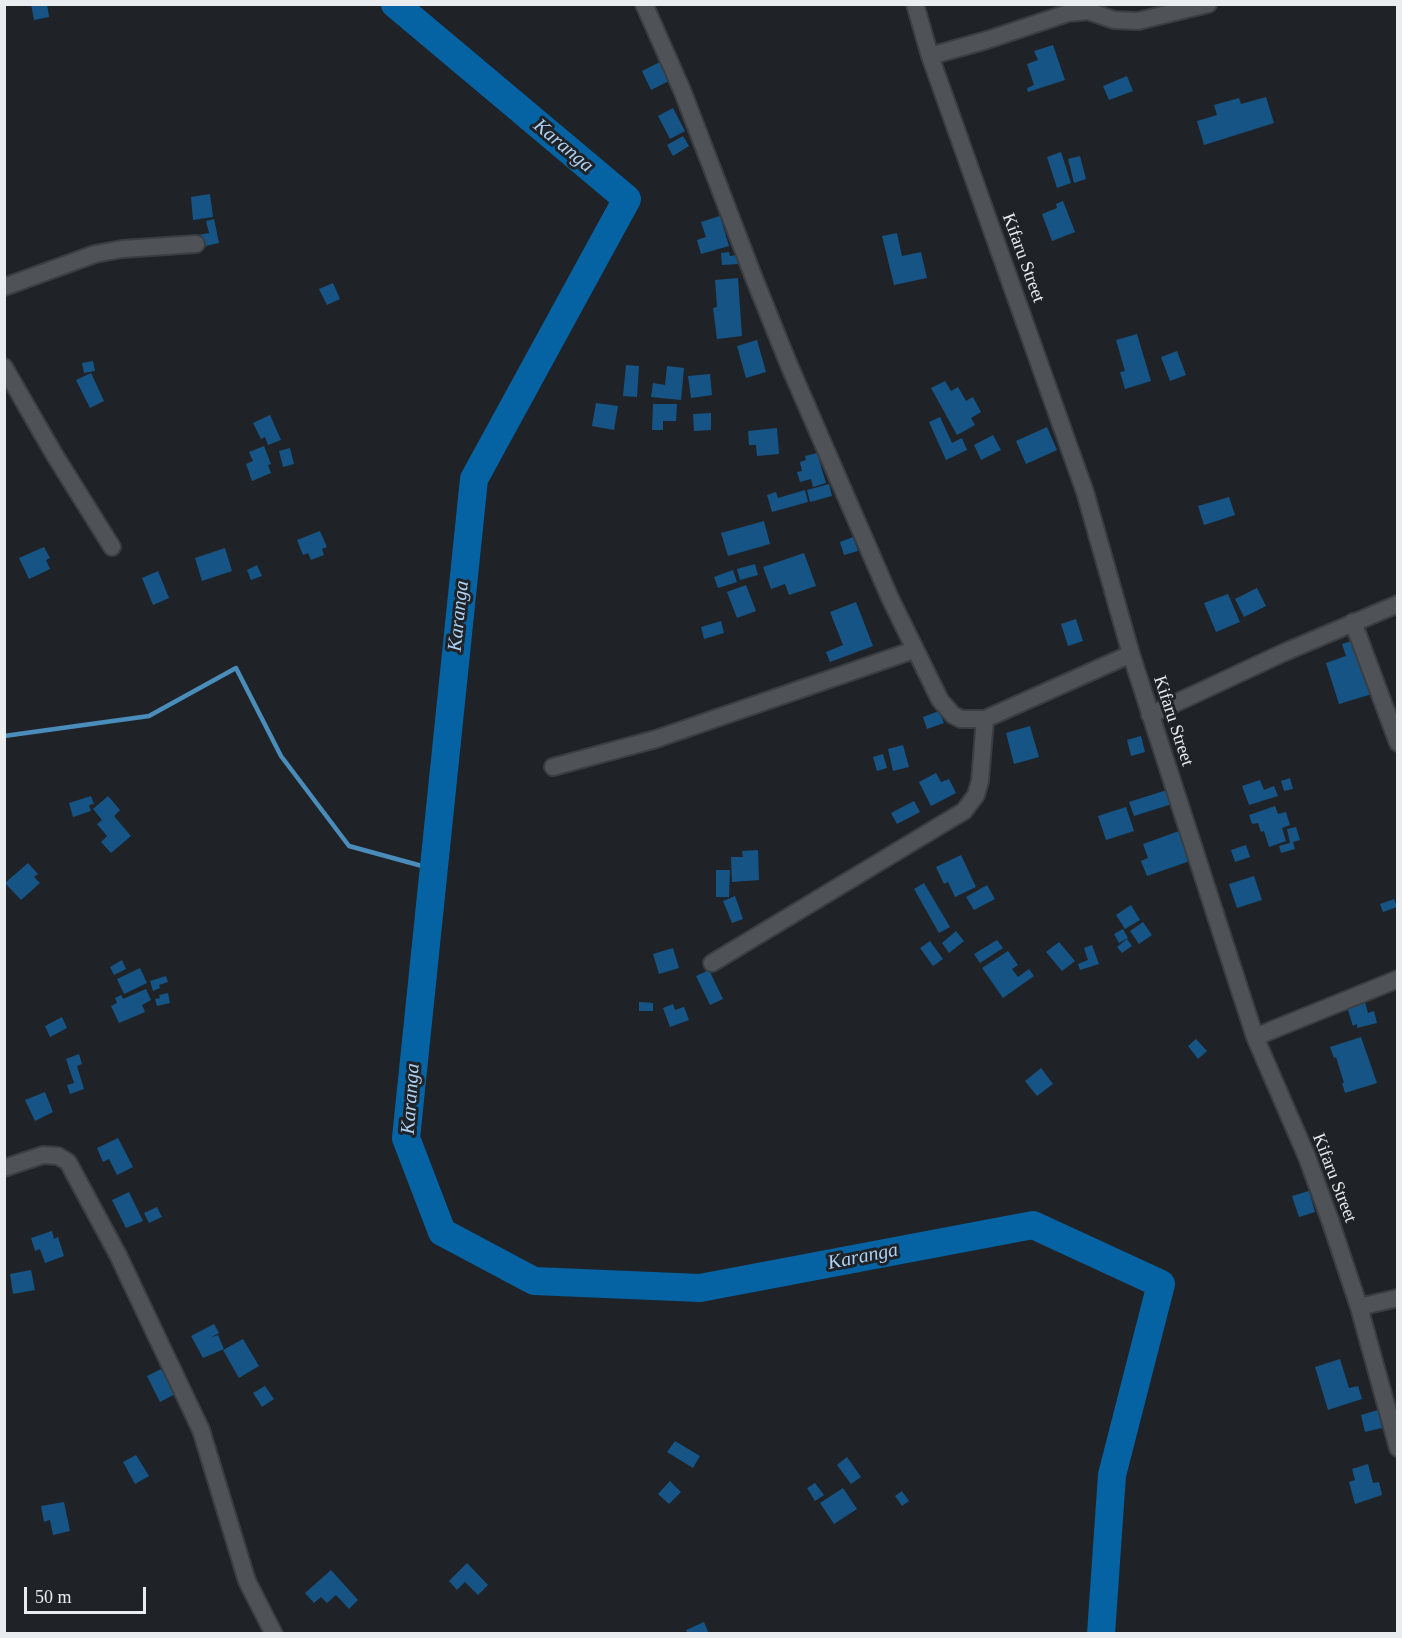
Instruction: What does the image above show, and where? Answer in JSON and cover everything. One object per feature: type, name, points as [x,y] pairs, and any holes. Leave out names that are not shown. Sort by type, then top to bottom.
[{"type":"street","points":[[644,4],[682,90],[789,365],[914,650],[940,700],[953,715],[961,719],[985,719],[1131,654]]},
{"type":"street","name":"Kifaru Street","points":[[915,4],[930,56],[1085,492],[1150,715],[1255,1037],[1307,1157],[1359,1307],[1398,1448]]},
{"type":"street","points":[[930,56],[1068,13],[1088,11],[1114,20],[1138,21],[1208,4]]},
{"type":"street","points":[[4,287],[95,254],[122,249],[196,244]]},
{"type":"street","points":[[4,367],[54,454],[112,547]]},
{"type":"street","points":[[1150,715],[1353,622],[1398,604]]},
{"type":"street","points":[[1353,622],[1398,743]]},
{"type":"street","points":[[553,767],[656,739],[914,650]]},
{"type":"street","points":[[712,963],[964,811],[976,795],[980,781],[985,719]]},
{"type":"street","points":[[1255,1037],[1398,979]]},
{"type":"street","points":[[4,1168],[43,1155],[58,1156],[68,1162],[118,1255],[201,1430],[248,1581],[274,1634]]},
{"type":"street","points":[[1359,1307],[1398,1298]]},
{"type":"building","points":[[31,4],[47,4],[49,17],[34,20]]},
{"type":"building","points":[[1053,45],[1065,80],[1028,92],[1027,88],[1034,85],[1027,64],[1038,60],[1034,51]]},
{"type":"building","points":[[664,60],[673,79],[651,90],[642,71]]},
{"type":"building","points":[[1127,76],[1133,91],[1109,100],[1103,86]]},
{"type":"building","points":[[1266,97],[1274,123],[1204,145],[1197,121],[1217,115],[1214,105],[1239,98],[1241,104]]},
{"type":"building","points":[[673,108],[685,131],[670,139],[658,116]]},
{"type":"building","points":[[683,136],[689,146],[673,156],[667,145]]},
{"type":"building","points":[[1061,152],[1071,183],[1057,188],[1047,157]]},
{"type":"building","points":[[1080,156],[1086,179],[1074,183],[1068,159]]},
{"type":"building","points":[[210,194],[213,217],[193,220],[191,197]]},
{"type":"building","points":[[1063,201],[1075,232],[1052,241],[1042,214],[1057,208],[1056,204]]},
{"type":"building","points":[[720,216],[729,246],[701,254],[697,240],[706,237],[701,222]]},
{"type":"building","points":[[214,219],[219,243],[201,247],[198,235],[209,233],[206,221]]},
{"type":"building","points":[[897,233],[902,256],[921,252],[927,278],[894,285],[882,236]]},
{"type":"building","points":[[729,252],[730,256],[737,255],[738,264],[722,265],[721,253]]},
{"type":"building","points":[[738,278],[742,336],[717,339],[713,308],[717,307],[715,280]]},
{"type":"building","points":[[333,283],[340,299],[327,305],[319,289]]},
{"type":"building","points":[[1137,334],[1151,381],[1125,389],[1120,372],[1125,371],[1116,340]]},
{"type":"building","points":[[757,340],[766,372],[746,378],[737,346]]},
{"type":"building","points":[[1177,351],[1186,375],[1170,381],[1161,357]]},
{"type":"building","points":[[93,361],[95,371],[84,373],[82,363]]},
{"type":"building","points":[[626,365],[639,366],[637,397],[623,396]]},
{"type":"building","points":[[667,366],[684,368],[681,400],[651,397],[653,383],[665,385]]},
{"type":"building","points":[[91,373],[104,401],[90,408],[76,380]]},
{"type":"building","points":[[710,374],[712,395],[691,398],[688,376]]},
{"type":"building","points":[[945,381],[951,391],[958,387],[966,401],[973,397],[981,412],[971,418],[975,425],[957,435],[931,388]]},
{"type":"building","points":[[596,403],[618,406],[614,430],[592,426]]},
{"type":"building","points":[[653,404],[677,404],[676,421],[663,421],[663,430],[652,430]]},
{"type":"building","points":[[711,413],[711,430],[694,431],[693,414]]},
{"type":"building","points":[[270,415],[281,440],[268,445],[265,437],[261,439],[253,423]]},
{"type":"building","points":[[940,417],[952,443],[962,438],[967,450],[946,460],[929,422]]},
{"type":"building","points":[[1047,427],[1057,450],[1026,464],[1016,441]]},
{"type":"building","points":[[777,428],[779,454],[757,456],[756,445],[749,445],[748,431]]},
{"type":"building","points":[[993,435],[1001,450],[981,460],[974,445]]},
{"type":"building","points":[[264,446],[271,464],[268,465],[271,473],[252,481],[246,464],[253,461],[249,452]]},
{"type":"building","points":[[290,448],[294,464],[283,467],[279,451]]},
{"type":"building","points":[[817,453],[826,483],[813,487],[811,479],[800,482],[797,472],[802,471],[800,462],[806,460],[805,456]]},
{"type":"building","points":[[829,484],[832,496],[810,502],[807,490]]},
{"type":"building","points":[[805,490],[808,502],[772,512],[767,495],[776,492],[778,498]]},
{"type":"building","points":[[1229,497],[1235,515],[1204,525],[1198,506]]},
{"type":"building","points":[[764,521],[770,544],[728,556],[721,533]]},
{"type":"building","points":[[320,531],[327,547],[322,549],[324,555],[311,560],[308,553],[303,555],[297,540]]},
{"type":"building","points":[[853,537],[858,551],[844,555],[840,542]]},
{"type":"building","points":[[44,547],[50,558],[46,560],[50,569],[29,579],[19,558]]},
{"type":"building","points":[[225,548],[232,571],[202,581],[195,558]]},
{"type":"building","points":[[804,553],[816,586],[789,595],[785,584],[771,589],[763,567]]},
{"type":"building","points":[[755,564],[758,575],[740,580],[737,569]]},
{"type":"building","points":[[257,565],[262,576],[251,580],[247,570]]},
{"type":"building","points":[[733,570],[737,582],[718,588],[714,577]]},
{"type":"building","points":[[158,571],[169,598],[153,605],[142,578]]},
{"type":"building","points":[[746,585],[756,611],[737,618],[727,592]]},
{"type":"building","points":[[1257,588],[1266,606],[1244,617],[1235,599]]},
{"type":"building","points":[[1228,594],[1240,622],[1216,632],[1204,603]]},
{"type":"building","points":[[856,602],[873,646],[830,662],[826,652],[843,645],[830,612]]},
{"type":"building","points":[[1076,619],[1083,641],[1068,646],[1061,624]]},
{"type":"building","points":[[721,621],[724,633],[704,639],[701,627]]},
{"type":"building","points":[[1355,640],[1372,694],[1339,704],[1326,663],[1346,656],[1342,644]]},
{"type":"building","points":[[939,711],[944,723],[927,729],[923,717]]},
{"type":"building","points":[[1030,726],[1039,757],[1014,764],[1006,733]]},
{"type":"building","points":[[1141,736],[1145,752],[1131,756],[1127,740]]},
{"type":"building","points":[[903,745],[909,767],[893,771],[888,749]]},
{"type":"building","points":[[883,754],[887,768],[877,771],[873,757]]},
{"type":"building","points":[[936,773],[941,782],[949,779],[956,793],[931,806],[919,782]]},
{"type":"building","points":[[1290,778],[1293,789],[1284,791],[1281,781]]},
{"type":"building","points":[[1260,780],[1264,790],[1274,786],[1278,796],[1249,805],[1242,786]]},
{"type":"building","points":[[1167,790],[1172,804],[1134,816],[1129,802]]},
{"type":"building","points":[[91,796],[94,804],[89,805],[91,811],[73,817],[69,803]]},
{"type":"building","points":[[108,796],[120,810],[114,816],[131,836],[111,853],[101,842],[107,836],[97,824],[102,820],[93,809]]},
{"type":"building","points":[[914,801],[920,812],[897,824],[891,813]]},
{"type":"building","points":[[1275,806],[1278,814],[1286,812],[1290,825],[1282,828],[1286,841],[1269,847],[1264,831],[1261,832],[1258,823],[1252,824],[1249,815]]},
{"type":"building","points":[[1126,807],[1134,831],[1106,840],[1098,816]]},
{"type":"building","points":[[1296,827],[1300,840],[1293,842],[1295,849],[1281,853],[1279,846],[1290,843],[1287,829]]},
{"type":"building","points":[[1179,831],[1190,861],[1147,876],[1141,861],[1148,858],[1143,844]]},
{"type":"building","points":[[1246,845],[1250,857],[1235,862],[1231,850]]},
{"type":"building","points":[[758,850],[759,880],[732,882],[731,857],[743,857],[742,851]]},
{"type":"building","points":[[961,855],[976,887],[955,897],[948,882],[944,884],[936,867]]},
{"type":"building","points":[[28,863],[38,874],[34,877],[40,883],[21,900],[5,883]]},
{"type":"building","points":[[716,870],[730,870],[729,897],[716,897]]},
{"type":"building","points":[[1254,876],[1262,900],[1237,908],[1229,884]]},
{"type":"building","points":[[924,883],[950,927],[939,933],[914,889]]},
{"type":"building","points":[[987,885],[995,899],[974,910],[966,897]]},
{"type":"building","points":[[735,896],[743,919],[732,923],[723,901]]},
{"type":"building","points":[[1394,899],[1397,907],[1383,912],[1380,904]]},
{"type":"building","points":[[1131,905],[1140,920],[1125,929],[1116,915]]},
{"type":"building","points":[[1143,922],[1152,935],[1139,944],[1130,931]]},
{"type":"building","points":[[1123,929],[1128,938],[1119,943],[1114,934]]},
{"type":"building","points":[[956,931],[964,941],[949,953],[942,943]]},
{"type":"building","points":[[1127,939],[1132,946],[1122,953],[1117,947]]},
{"type":"building","points":[[997,940],[1003,948],[980,963],[974,954]]},
{"type":"building","points":[[930,941],[943,959],[933,966],[920,948]]},
{"type":"building","points":[[1059,942],[1075,961],[1062,971],[1046,952]]},
{"type":"building","points":[[1092,945],[1099,964],[1080,970],[1078,964],[1088,960],[1084,948]]},
{"type":"building","points":[[673,948],[679,968],[659,974],[653,954]]},
{"type":"building","points":[[1008,951],[1018,965],[1012,969],[1018,977],[1029,969],[1034,976],[1003,998],[982,968]]},
{"type":"building","points":[[122,960],[126,969],[114,975],[110,967]]},
{"type":"building","points":[[140,968],[147,983],[124,994],[117,979]]},
{"type":"building","points":[[709,970],[723,999],[710,1005],[696,976]]},
{"type":"building","points":[[166,976],[168,982],[159,985],[160,988],[153,991],[150,981]]},
{"type":"building","points":[[146,989],[151,1000],[142,1005],[145,1012],[119,1023],[111,1006],[117,1003],[115,998],[121,995],[123,999]]},
{"type":"building","points":[[168,993],[170,1003],[157,1006],[155,999],[160,998],[159,995]]},
{"type":"building","points":[[639,1002],[653,1003],[653,1011],[639,1011]]},
{"type":"building","points":[[1365,1002],[1368,1013],[1374,1011],[1377,1023],[1357,1028],[1357,1024],[1353,1026],[1347,1007]]},
{"type":"building","points":[[673,1004],[675,1010],[684,1007],[689,1020],[670,1027],[663,1008]]},
{"type":"building","points":[[62,1017],[67,1028],[50,1037],[45,1026]]},
{"type":"building","points":[[1361,1037],[1377,1083],[1345,1093],[1336,1057],[1334,1058],[1330,1047]]},
{"type":"building","points":[[1196,1039],[1207,1051],[1198,1059],[1188,1046]]},
{"type":"building","points":[[79,1054],[82,1064],[77,1066],[84,1089],[70,1094],[67,1085],[74,1083],[66,1059]]},
{"type":"building","points":[[1041,1068],[1053,1084],[1037,1096],[1025,1081]]},
{"type":"building","points":[[45,1092],[53,1112],[35,1121],[25,1100]]},
{"type":"building","points":[[118,1138],[133,1167],[117,1175],[109,1159],[103,1162],[97,1148]]},
{"type":"building","points":[[1309,1191],[1315,1212],[1299,1217],[1292,1196]]},
{"type":"building","points":[[129,1192],[143,1221],[126,1228],[112,1200]]},
{"type":"building","points":[[157,1207],[162,1217],[149,1223],[144,1213]]},
{"type":"building","points":[[52,1231],[54,1239],[58,1237],[64,1256],[45,1263],[40,1249],[35,1251],[31,1238]]},
{"type":"building","points":[[31,1270],[35,1290],[13,1294],[10,1274]]},
{"type":"building","points":[[214,1324],[219,1333],[210,1338],[218,1335],[224,1349],[203,1358],[191,1336]]},
{"type":"building","points":[[243,1339],[259,1366],[239,1378],[223,1350]]},
{"type":"building","points":[[1340,1359],[1349,1388],[1358,1386],[1362,1399],[1328,1410],[1315,1367]]},
{"type":"building","points":[[161,1369],[165,1376],[172,1373],[181,1391],[160,1402],[147,1376]]},
{"type":"building","points":[[265,1386],[274,1399],[262,1407],[253,1393]]},
{"type":"building","points":[[1378,1410],[1382,1428],[1365,1432],[1361,1415]]},
{"type":"building","points":[[675,1441],[700,1456],[693,1468],[667,1452]]},
{"type":"building","points":[[136,1455],[149,1476],[135,1484],[123,1462]]},
{"type":"building","points":[[847,1457],[861,1477],[851,1484],[837,1465]]},
{"type":"building","points":[[1368,1464],[1373,1483],[1379,1482],[1382,1495],[1355,1504],[1349,1482],[1355,1480],[1352,1469]]},
{"type":"building","points":[[670,1481],[681,1492],[669,1504],[658,1494]]},
{"type":"building","points":[[815,1483],[824,1495],[815,1501],[807,1488]]},
{"type":"building","points":[[843,1488],[857,1509],[834,1524],[820,1503]]},
{"type":"building","points":[[902,1491],[909,1501],[902,1506],[895,1496]]},
{"type":"building","points":[[64,1502],[70,1531],[53,1535],[50,1520],[44,1522],[41,1506]]},
{"type":"building","points":[[467,1563],[488,1585],[478,1595],[465,1582],[457,1590],[449,1581]]},
{"type":"building","points":[[331,1570],[358,1600],[349,1609],[336,1595],[327,1603],[321,1597],[314,1603],[305,1593]]},
{"type":"building","points":[[704,1622],[709,1634],[688,1634],[686,1630]]},
{"type":"waterway","name":"Karanga","points":[[395,4],[627,199],[474,479],[406,1138],[442,1232],[534,1281],[700,1288],[1033,1225],[1161,1284],[1112,1475],[1101,1634]]},
{"type":"waterway","points":[[4,736],[149,716],[236,668],[281,756],[349,846],[433,869]]}]
